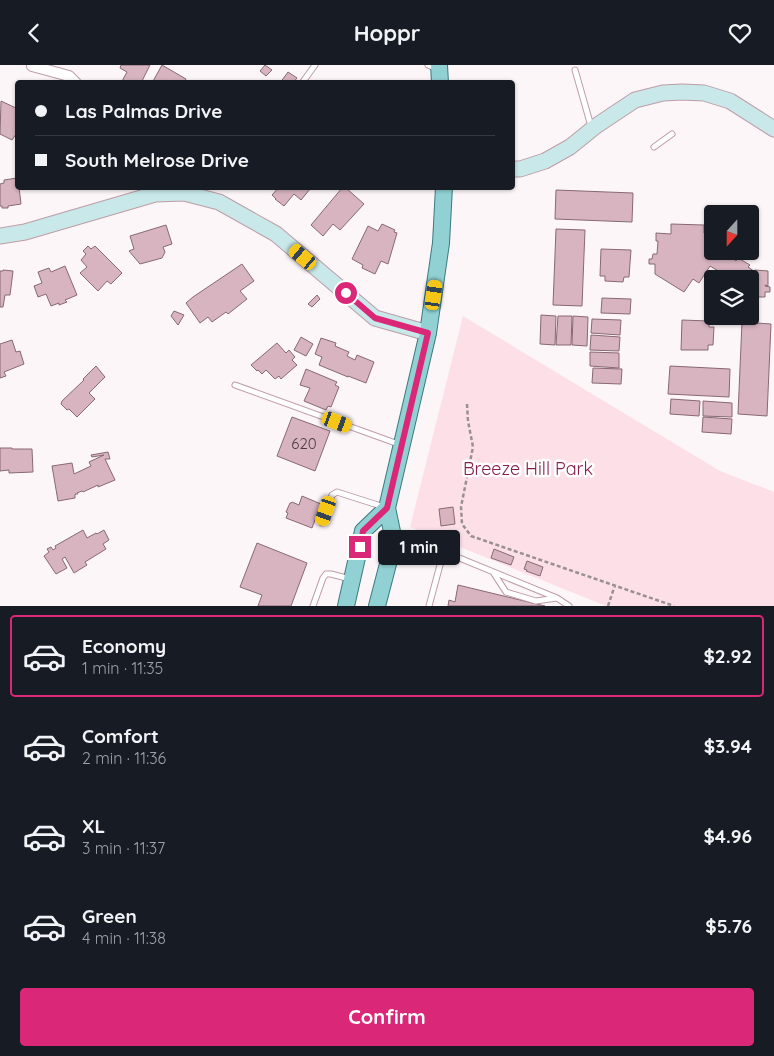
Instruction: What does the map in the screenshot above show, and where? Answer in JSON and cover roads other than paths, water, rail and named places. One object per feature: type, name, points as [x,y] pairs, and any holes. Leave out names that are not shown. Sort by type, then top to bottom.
[{"type":"main road","points":[[377,606],[394,541],[387,508],[428,333],[441,243],[444,190]]},
{"type":"main road","points":[[346,606],[363,531],[387,508]]},
{"type":"street","points":[[32,66],[69,77],[72,80]]},
{"type":"street","points":[[515,169],[545,161],[570,147],[592,129],[635,100],[663,93],[704,93],[730,101],[774,129]]},
{"type":"street","points":[[0,236],[25,232],[154,191],[184,193],[219,202],[276,234],[375,318],[428,333]]},
{"type":"lane","points":[[304,80],[315,65]]},
{"type":"lane","points":[[575,69],[592,129]]},
{"type":"lane","points":[[654,147],[672,134]]},
{"type":"lane","points":[[235,385],[401,445]]},
{"type":"lane","points":[[322,523],[332,495],[337,492],[387,508]]},
{"type":"lane","points":[[429,606],[440,565],[443,558],[448,557],[457,557],[557,598],[568,606]]},
{"type":"lane","points":[[493,572],[506,592],[536,601],[557,598]]},
{"type":"lane","points":[[313,606],[322,578],[326,574],[352,580]]},
{"type":"park label","name":"Breeze Hill Park","points":[[528,469]]}]
